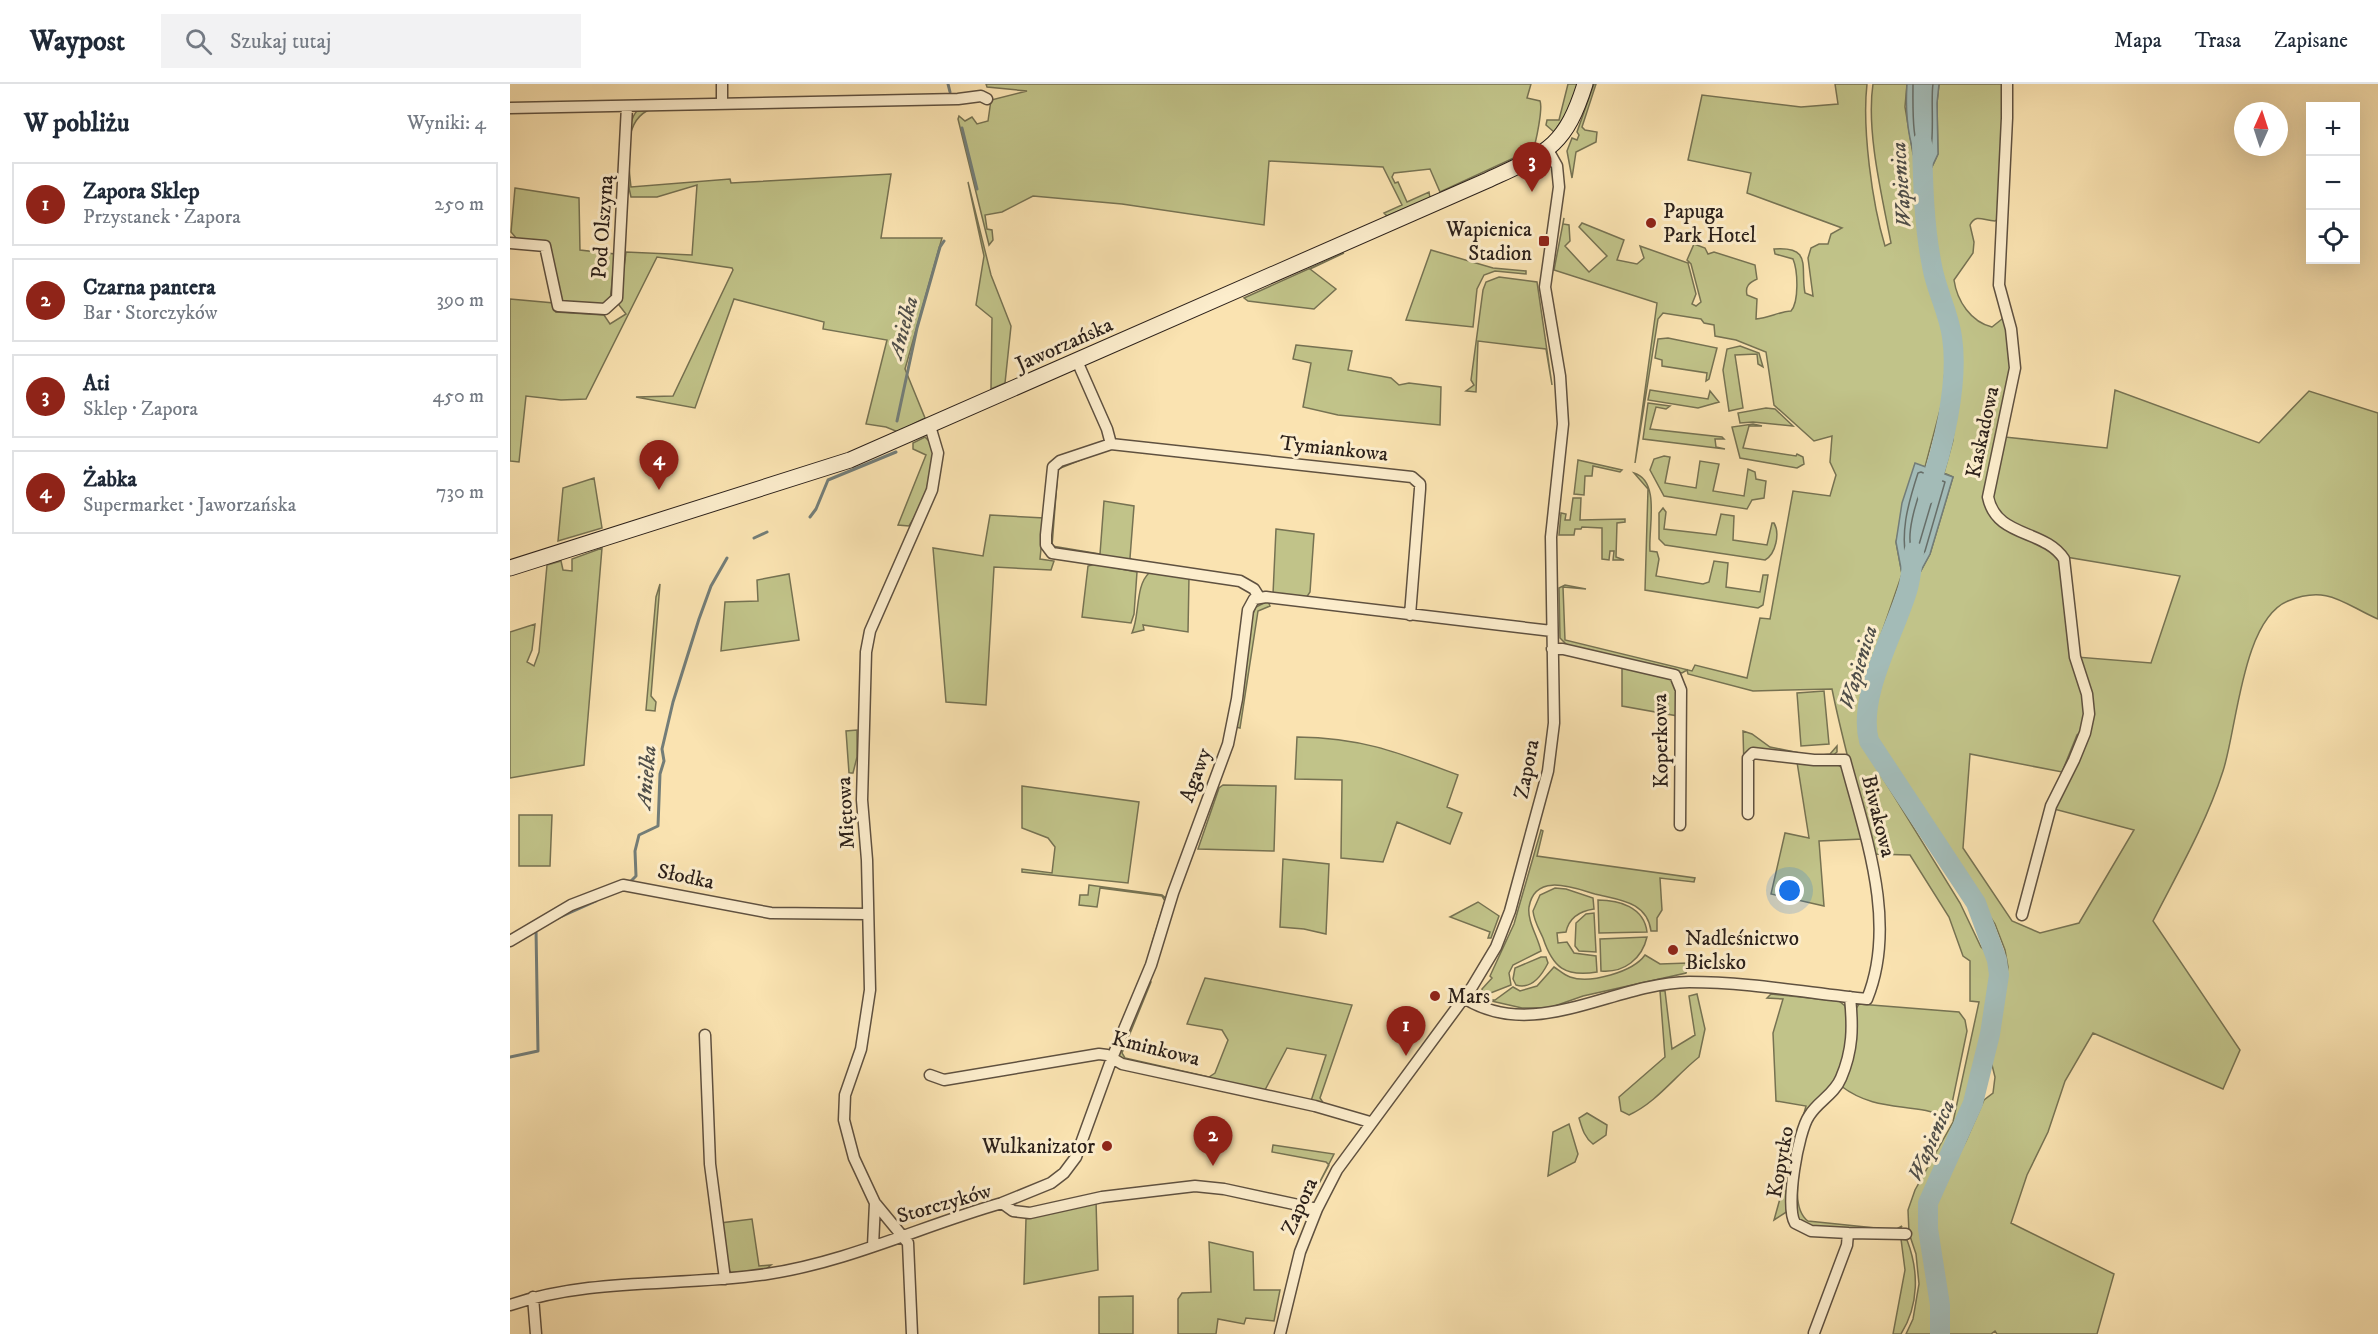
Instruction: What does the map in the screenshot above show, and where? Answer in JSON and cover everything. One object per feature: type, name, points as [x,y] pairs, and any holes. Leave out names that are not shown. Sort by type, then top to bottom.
[{"type":"street","points":[[722,84],[722,104]]},
{"type":"street","name":"Jaworzańska","points":[[510,568],[816,472],[930,426],[1488,180],[1548,150],[1570,124],[1585,84]]},
{"type":"street","name":"Kaskadowa","points":[[2007,84],[1999,285],[2011,329],[2015,368],[1988,497],[1992,510],[2004,524],[2054,548],[2064,559],[2074,657],[2087,694],[2089,714],[2085,734],[2051,806],[2022,915]]},
{"type":"street","points":[[510,108],[958,99],[981,96],[987,99]]},
{"type":"street","name":"Pod Olszyną","points":[[510,243],[545,246],[558,306],[605,309],[617,298],[627,106]]},
{"type":"street","name":"Zapora","points":[[1280,1334],[1295,1268],[1317,1209],[1337,1170],[1483,971],[1504,929],[1544,789],[1554,723],[1551,537],[1562,451],[1563,408],[1546,295],[1546,266],[1559,187],[1557,165],[1548,150]]},
{"type":"street","points":[[1077,361],[1107,429],[1111,444]]},
{"type":"street","name":"Miętowa","points":[[904,1234],[875,1203],[849,1144],[843,1112],[848,1085],[861,1049],[870,990],[867,860],[862,800],[866,652],[870,632],[932,490],[938,453],[930,426]]},
{"type":"street","name":"Tymiankowa","points":[[1259,597],[1254,589],[1240,581],[1060,555],[1048,550],[1046,535],[1053,467],[1060,461],[1111,444],[1412,477],[1417,480],[1420,489],[1410,615]]},
{"type":"street","points":[[1259,597],[1552,631]]},
{"type":"street","name":"Agawy","points":[[1002,1203],[1043,1188],[1071,1165],[1151,965],[1177,883],[1228,744],[1237,699],[1248,610],[1254,599],[1259,597]]},
{"type":"street","name":"Koperkowa","points":[[1552,649],[1563,649],[1675,675],[1681,690],[1680,825]]},
{"type":"street","name":"Biwakowa","points":[[1748,814],[1748,758],[1753,753],[1814,760],[1845,760],[1865,834],[1880,916],[1879,951],[1867,999],[1850,997]]},
{"type":"street","name":"Słodka","points":[[510,942],[571,905],[623,885],[771,913],[867,914]]},
{"type":"street","points":[[1464,998],[1491,1011],[1534,1016],[1546,1015],[1613,995],[1676,983],[1713,983],[1850,997]]},
{"type":"street","name":"Kopytko","points":[[1848,1233],[1802,1228],[1793,1220],[1791,1209],[1795,1169],[1804,1124],[1809,1114],[1839,1085],[1850,1051],[1853,1028],[1850,997]]},
{"type":"street","points":[[705,1035],[711,1174],[725,1280]]},
{"type":"street","name":"Kminkowa","points":[[930,1075],[944,1080],[1092,1054],[1112,1058],[1122,1064],[1315,1106],[1370,1122]]},
{"type":"street","name":"Storczyków","points":[[510,1305],[533,1297],[602,1286],[725,1280],[802,1267],[1002,1203],[1013,1211],[1030,1213],[1102,1197],[1195,1186],[1224,1189],[1317,1209]]},
{"type":"street","name":"Miętowa","points":[[873,1246],[875,1203]]},
{"type":"street","points":[[1814,1332],[1847,1245],[1848,1233],[1906,1234]]},
{"type":"street","points":[[904,1234],[910,1248],[912,1334]]},
{"type":"street","points":[[533,1297],[536,1334]]},
{"type":"green space","points":[[986,84],[1531,84],[1527,98],[1540,101],[1541,111],[1533,149],[1440,192],[1430,169],[1394,173],[1392,177],[1395,183],[1398,182],[1407,202],[1429,192],[1430,198],[1387,216],[1384,213],[1402,205],[1383,167],[1269,161],[1264,225],[1122,204],[1033,196],[1002,212],[985,215],[987,229],[992,230],[993,240],[989,245],[958,119],[959,116],[965,121],[972,117],[977,124],[988,121],[991,100],[1027,91],[987,87]]},
{"type":"green space","points":[[1568,84],[1579,84],[1571,107],[1554,132],[1546,125],[1547,120],[1559,120]]},
{"type":"green space","points":[[1594,84],[1596,84],[1582,127],[1585,130],[1597,132],[1596,142],[1576,152],[1572,178],[1567,151],[1572,138],[1577,140],[1579,135],[1577,132]]},
{"type":"green space","points":[[1835,84],[1867,84],[1866,122],[1869,165],[1885,246],[1891,243],[1873,143],[1871,102],[1873,84],[1907,84],[1905,107],[1913,154],[1920,170],[1918,204],[1926,270],[1947,341],[1943,399],[1925,467],[1915,464],[1896,542],[1902,574],[1861,693],[1860,714],[1865,749],[1960,903],[1981,947],[1989,954],[1992,967],[1983,1035],[1960,1121],[1929,1182],[1921,1208],[1933,1283],[1934,1334],[1906,1334],[1913,1319],[1919,1284],[1916,1254],[1909,1233],[1908,1210],[1915,1190],[1953,1122],[1979,1002],[1970,1001],[1970,961],[1963,956],[1949,917],[1910,855],[1872,854],[1832,689],[1753,691],[1688,674],[1687,670],[1682,673],[1567,645],[1560,638],[1559,588],[1565,585],[1586,589],[1563,587],[1565,640],[1692,671],[1695,665],[1747,678],[1760,618],[1770,619],[1793,491],[1830,496],[1836,475],[1830,462],[1832,436],[1814,441],[1774,405],[1766,352],[1736,340],[1715,336],[1714,325],[1704,323],[1701,319],[1663,313],[1658,319],[1635,463],[1657,303],[1554,270],[1564,218],[1563,224],[1569,225],[1570,241],[1565,246],[1589,272],[1607,256],[1579,227],[1582,223],[1624,240],[1617,260],[1637,264],[1644,258],[1640,246],[1688,263],[1696,294],[1692,304],[1696,306],[1701,302],[1691,264],[1687,260],[1694,244],[1705,248],[1708,254],[1714,252],[1755,265],[1757,279],[1748,285],[1747,295],[1757,299],[1756,319],[1791,311],[1796,294],[1795,264],[1793,259],[1775,254],[1774,249],[1795,251],[1800,255],[1805,293],[1813,296],[1808,258],[1811,248],[1819,244],[1828,244],[1831,234],[1842,228],[1747,193],[1751,173],[1688,160],[1702,95],[1801,107],[1838,104]]},
{"type":"green space","points":[[1939,84],[2003,84],[1999,218],[1995,221],[1978,218],[1972,221],[1970,225],[1974,242],[1973,253],[1954,280],[1962,303],[1978,321],[1992,327],[2002,319],[2006,320],[2011,342],[2010,387],[1985,500],[1992,514],[2001,524],[2045,547],[2062,566],[2072,659],[2085,693],[2083,730],[2077,735],[2062,772],[1970,754],[1963,848],[2012,921],[2040,933],[2079,923],[2134,830],[2054,809],[2089,729],[2090,694],[2077,657],[2151,663],[2180,576],[2066,557],[2052,545],[2002,518],[1995,508],[1992,486],[2005,437],[2107,448],[2115,390],[2259,443],[2309,391],[2378,413],[2378,619],[2336,598],[2314,595],[2288,601],[2273,612],[2260,630],[2243,677],[2228,752],[2216,791],[2191,848],[2153,921],[2240,1050],[2223,1089],[2093,1033],[2065,1081],[2048,1132],[2027,1175],[2011,1223],[2114,1274],[2097,1334],[1997,1334],[1995,1331],[1991,1334],[1946,1334],[1944,1281],[1934,1222],[1936,1197],[1966,1141],[1984,1100],[1993,1093],[1995,1077],[1991,1061],[2008,967],[2005,950],[1995,924],[1876,741],[1871,722],[1872,701],[1907,611],[1917,578],[1930,554],[1953,477],[1944,473],[1953,440],[1958,375],[1957,336],[1939,267],[1931,203],[1930,171],[1938,154]]},
{"type":"green space","points":[[651,109],[635,122],[631,132],[628,154],[631,187],[730,179],[731,183],[891,174],[881,238],[942,238],[905,369],[925,418],[898,432],[886,427],[866,424],[887,340],[823,329],[824,322],[734,299],[695,408],[636,397],[673,396],[733,270],[732,268],[657,257],[586,399],[561,400],[526,396],[519,462],[510,461],[510,299],[554,303],[556,312],[604,315],[610,324],[626,314],[619,305],[626,252],[692,255],[697,185],[657,197],[631,197],[627,165],[630,126],[638,110]]},
{"type":"green space","points":[[968,182],[991,275],[1011,326],[1005,383],[991,389],[992,318],[976,305],[984,256]]},
{"type":"green space","points":[[515,188],[579,198],[580,250],[615,254],[610,301],[603,306],[562,301],[549,243],[517,239],[511,232]]},
{"type":"green space","points":[[1431,250],[1493,268],[1526,271],[1526,274],[1495,271],[1484,275],[1477,289],[1473,327],[1406,320]]},
{"type":"green space","points":[[1344,253],[1310,269],[1336,289],[1314,309],[1248,301],[1244,298]]},
{"type":"green space","points":[[1499,277],[1537,282],[1552,385],[1546,349],[1478,341],[1476,392],[1466,391],[1474,385],[1471,380],[1483,290],[1486,282]]},
{"type":"green space","points":[[1668,338],[1717,348],[1709,379],[1706,381],[1707,373],[1662,366],[1662,360],[1655,358],[1658,339]]},
{"type":"green space","points":[[1296,345],[1352,351],[1348,370],[1391,378],[1399,385],[1409,383],[1441,387],[1440,425],[1338,415],[1303,407],[1311,363],[1293,359]]},
{"type":"green space","points":[[1740,346],[1759,353],[1763,367],[1758,364],[1757,354],[1735,355],[1743,408],[1729,411],[1723,370],[1727,349]]},
{"type":"green space","points":[[1650,390],[1708,399],[1710,391],[1719,402],[1698,408],[1648,400]]},
{"type":"green space","points":[[1648,403],[1670,406],[1666,409],[1656,407],[1650,429],[1722,437],[1724,439],[1715,439],[1716,447],[1725,449],[1643,439]]},
{"type":"green space","points":[[1766,408],[1775,409],[1793,426],[1740,423],[1738,413]]},
{"type":"green space","points":[[1753,424],[1762,426],[1749,426],[1743,448],[1796,456],[1797,454],[1803,457],[1804,464],[1797,468],[1740,458],[1732,427]]},
{"type":"green space","points":[[925,437],[933,445],[932,467],[927,488],[920,507],[909,526],[898,525],[926,455],[913,449],[913,443]]},
{"type":"green space","points":[[1088,457],[1058,469],[1052,546],[1100,554],[1104,501],[1134,506],[1130,558],[1133,561],[1053,550],[1050,542],[1053,480],[1059,466]]},
{"type":"green space","points":[[1670,457],[1665,483],[1696,488],[1700,461],[1719,464],[1713,491],[1744,496],[1748,469],[1755,472],[1756,479],[1766,481],[1764,498],[1752,500],[1747,509],[1664,496],[1650,470],[1654,459]]},
{"type":"green space","points":[[1578,460],[1622,470],[1620,472],[1593,466],[1592,476],[1585,476],[1584,495],[1574,494]]},
{"type":"green space","points":[[1634,473],[1648,485],[1651,507],[1650,551],[1657,552],[1659,559],[1656,576],[1703,584],[1709,582],[1714,561],[1728,563],[1726,587],[1760,592],[1763,575],[1768,575],[1763,605],[1758,608],[1645,590],[1648,489]]},
{"type":"green space","points":[[594,478],[602,528],[558,541],[563,488]]},
{"type":"green space","points":[[1573,498],[1581,498],[1580,520],[1625,519],[1625,522],[1617,523],[1616,557],[1624,560],[1613,560],[1614,551],[1610,551],[1609,560],[1602,559],[1602,528],[1582,527],[1575,529],[1574,535],[1559,535],[1561,513],[1566,514],[1565,520],[1570,520]]},
{"type":"green space","points":[[1663,508],[1666,512],[1664,529],[1716,535],[1721,514],[1734,516],[1733,540],[1767,545],[1772,523],[1774,523],[1777,532],[1776,543],[1772,553],[1765,560],[1665,545],[1659,539],[1659,513]]},
{"type":"green space","points":[[990,515],[1044,518],[1040,559],[1054,561],[1051,570],[994,567],[986,705],[946,702],[933,548],[983,556]]},
{"type":"green space","points":[[1276,529],[1314,534],[1310,592],[1306,598],[1273,594]]},
{"type":"green space","points":[[602,548],[584,765],[510,778],[510,632],[535,624],[532,650],[527,662],[534,666],[539,652],[547,565],[561,561],[563,570],[572,571],[572,559]]},
{"type":"green space","points":[[1095,564],[1137,572],[1134,614],[1131,623],[1082,617],[1088,566]]},
{"type":"green space","points":[[1149,573],[1189,577],[1188,632],[1143,625],[1144,630],[1132,633],[1142,585]]},
{"type":"green space","points":[[789,574],[799,640],[721,651],[725,602],[758,601],[757,580]]},
{"type":"green space","points":[[660,584],[651,696],[656,702],[655,711],[646,710],[656,597]]},
{"type":"green space","points":[[1268,601],[1270,606],[1258,611],[1240,728],[1236,727],[1252,616],[1256,607]]},
{"type":"green space","points":[[1622,665],[1669,676],[1676,682],[1678,716],[1622,706]]},
{"type":"green space","points":[[1824,691],[1829,744],[1801,746],[1797,693]]},
{"type":"green space","points":[[857,730],[857,757],[853,773],[849,773],[846,731]]},
{"type":"green space","points":[[1743,731],[1752,734],[1770,747],[1810,755],[1752,750],[1747,754],[1744,769]]},
{"type":"green space","points":[[1297,737],[1361,743],[1458,775],[1447,807],[1462,813],[1450,844],[1397,822],[1383,862],[1341,858],[1342,780],[1295,779]]},
{"type":"green space","points":[[1837,746],[1837,752],[1831,757],[1816,756],[1830,754]]},
{"type":"green space","points":[[1797,762],[1838,765],[1845,770],[1863,839],[1819,841],[1824,906],[1771,894],[1785,833],[1809,838]]},
{"type":"green space","points":[[1223,785],[1276,786],[1274,851],[1198,849],[1219,788]]},
{"type":"green space","points":[[1022,786],[1139,802],[1128,883],[1022,872],[1022,869],[1052,873],[1055,847],[1048,838],[1022,828]]},
{"type":"green space","points":[[519,815],[552,815],[550,866],[519,866]]},
{"type":"green space","points":[[1541,830],[1543,831],[1537,856],[1695,878],[1694,882],[1660,878],[1662,910],[1657,918],[1657,931],[1651,931],[1644,913],[1622,900],[1566,886],[1547,886],[1539,889],[1533,896],[1529,912],[1541,951],[1513,965],[1509,973],[1511,985],[1483,996],[1482,989],[1492,978],[1490,976],[1514,924]]},
{"type":"green space","points":[[1283,859],[1329,864],[1326,934],[1280,927]]},
{"type":"green space","points":[[1089,885],[1162,895],[1167,899],[1155,944],[1152,943],[1165,901],[1162,896],[1100,888],[1097,907],[1079,905],[1080,895],[1088,895]]},
{"type":"green space","points":[[1555,888],[1566,889],[1593,898],[1594,909],[1576,916],[1566,932],[1557,933],[1558,943],[1567,942],[1574,953],[1596,956],[1597,972],[1568,971],[1551,957],[1533,911],[1540,895]]},
{"type":"green space","points":[[1598,900],[1614,901],[1636,911],[1645,923],[1647,932],[1599,933]]},
{"type":"green space","points":[[1478,902],[1499,916],[1491,938],[1488,938],[1490,932],[1450,917]]},
{"type":"green space","points":[[1594,913],[1596,952],[1579,951],[1575,946],[1576,923],[1586,914]]},
{"type":"green space","points":[[1647,937],[1641,952],[1631,963],[1617,970],[1601,971],[1600,939]]},
{"type":"green space","points":[[1645,955],[1660,964],[1688,963],[1686,973],[1583,996],[1549,1008],[1522,1008],[1487,1000],[1495,1000],[1513,987],[1520,991],[1537,986],[1554,967],[1578,979],[1599,978],[1631,967]]},
{"type":"green space","points":[[1546,957],[1548,963],[1539,977],[1527,985],[1516,985],[1513,979],[1515,968]]},
{"type":"green space","points":[[1205,978],[1352,1005],[1320,1098],[1324,1104],[1311,1101],[1326,1055],[1287,1048],[1265,1090],[1124,1060],[1119,1056],[1148,981],[1151,982],[1122,1053],[1125,1058],[1209,1077],[1215,1073],[1228,1040],[1222,1030],[1187,1024]]},
{"type":"green space","points":[[1660,991],[1665,991],[1672,1049],[1695,1035],[1689,996],[1697,994],[1705,1029],[1699,1057],[1657,1096],[1629,1115],[1621,1111],[1619,1097],[1665,1057]]},
{"type":"green space","points":[[1771,994],[1839,1001],[1845,1006],[1850,1027],[1838,1078],[1810,1107],[1788,1211],[1774,1220],[1806,1106],[1776,1101],[1773,1033],[1783,999],[1767,998]]},
{"type":"green space","points":[[1859,1004],[1959,1012],[1965,1020],[1967,1031],[1949,1118],[1922,1110],[1868,1100],[1841,1086],[1855,1010]]},
{"type":"green space","points":[[1587,1113],[1607,1125],[1606,1135],[1593,1144],[1585,1135],[1579,1118]]},
{"type":"green space","points":[[1569,1124],[1578,1154],[1575,1162],[1548,1176],[1553,1132]]},
{"type":"green space","points":[[1273,1145],[1334,1154],[1329,1165],[1326,1162],[1272,1152]]},
{"type":"green space","points":[[1799,1175],[1799,1206],[1802,1215],[1808,1221],[1894,1230],[1812,1228],[1799,1221],[1794,1207]]},
{"type":"green space","points":[[1096,1201],[1098,1270],[1024,1284],[1026,1219]]},
{"type":"green space","points":[[752,1219],[759,1266],[771,1265],[765,1270],[730,1273],[720,1223]]},
{"type":"green space","points":[[1901,1239],[1907,1240],[1914,1264],[1914,1300],[1901,1334],[1893,1334],[1905,1270]]},
{"type":"green space","points":[[1209,1242],[1253,1252],[1254,1290],[1280,1290],[1274,1321],[1246,1318],[1244,1324],[1218,1319],[1216,1334],[1178,1334],[1178,1299],[1182,1293],[1211,1292]]},
{"type":"green space","points":[[1133,1296],[1133,1334],[1099,1334],[1099,1297]]},
{"type":"water","points":[[1907,84],[1939,84],[1938,154],[1930,171],[1920,170],[1910,139],[1906,106]]},
{"type":"water","points":[[1915,463],[1953,477],[1930,554],[1917,578],[1902,574],[1896,542],[1902,503]]},
{"type":"waterway","name":"Anielka","points":[[948,84],[950,92]]},
{"type":"waterway","name":"Anielka","points":[[962,128],[977,189]]},
{"type":"waterway","name":"Wapienica","points":[[1922,143],[1924,205],[1929,251],[1948,319],[1954,355],[1951,396],[1944,438],[1927,494]]},
{"type":"waterway","name":"Anielka","points":[[897,421],[917,328],[940,247],[944,241]]},
{"type":"waterway","name":"Anielka","points":[[810,517],[816,509],[828,480],[896,452]]},
{"type":"waterway","name":"Anielka","points":[[754,538],[767,532]]},
{"type":"waterway","name":"Wapienica","points":[[1914,552],[1908,588],[1879,664],[1868,704],[1869,741],[1976,903],[1997,960],[1999,975],[1990,1034],[1973,1103],[1928,1203],[1928,1229],[1940,1305],[1940,1334]]},
{"type":"waterway","name":"Anielka","points":[[628,884],[636,876],[635,851],[639,835],[658,826],[660,774],[664,761],[662,749],[673,702],[711,586],[727,558]]},
{"type":"waterway","name":"Anielka","points":[[558,918],[596,901]]},
{"type":"waterway","name":"Anielka","points":[[510,1057],[538,1051],[536,929]]},
{"type":"place","name":"Ati","points":[[1532,192]]},
{"type":"place","name":"Papuga Park Hotel","points":[[1651,223]]},
{"type":"place","name":"Wapienica Stadion","points":[[1544,241]]},
{"type":"place","name":"Żabka","points":[[659,490]]},
{"type":"place","name":"Nadleśnictwo Bielsko","points":[[1673,950]]},
{"type":"place","name":"Mars","points":[[1435,996]]},
{"type":"place","name":"Zapora Sklep","points":[[1406,1056]]},
{"type":"place","name":"Wulkanizator","points":[[1107,1146]]},
{"type":"place","name":"Czarna pantera","points":[[1213,1166]]}]
